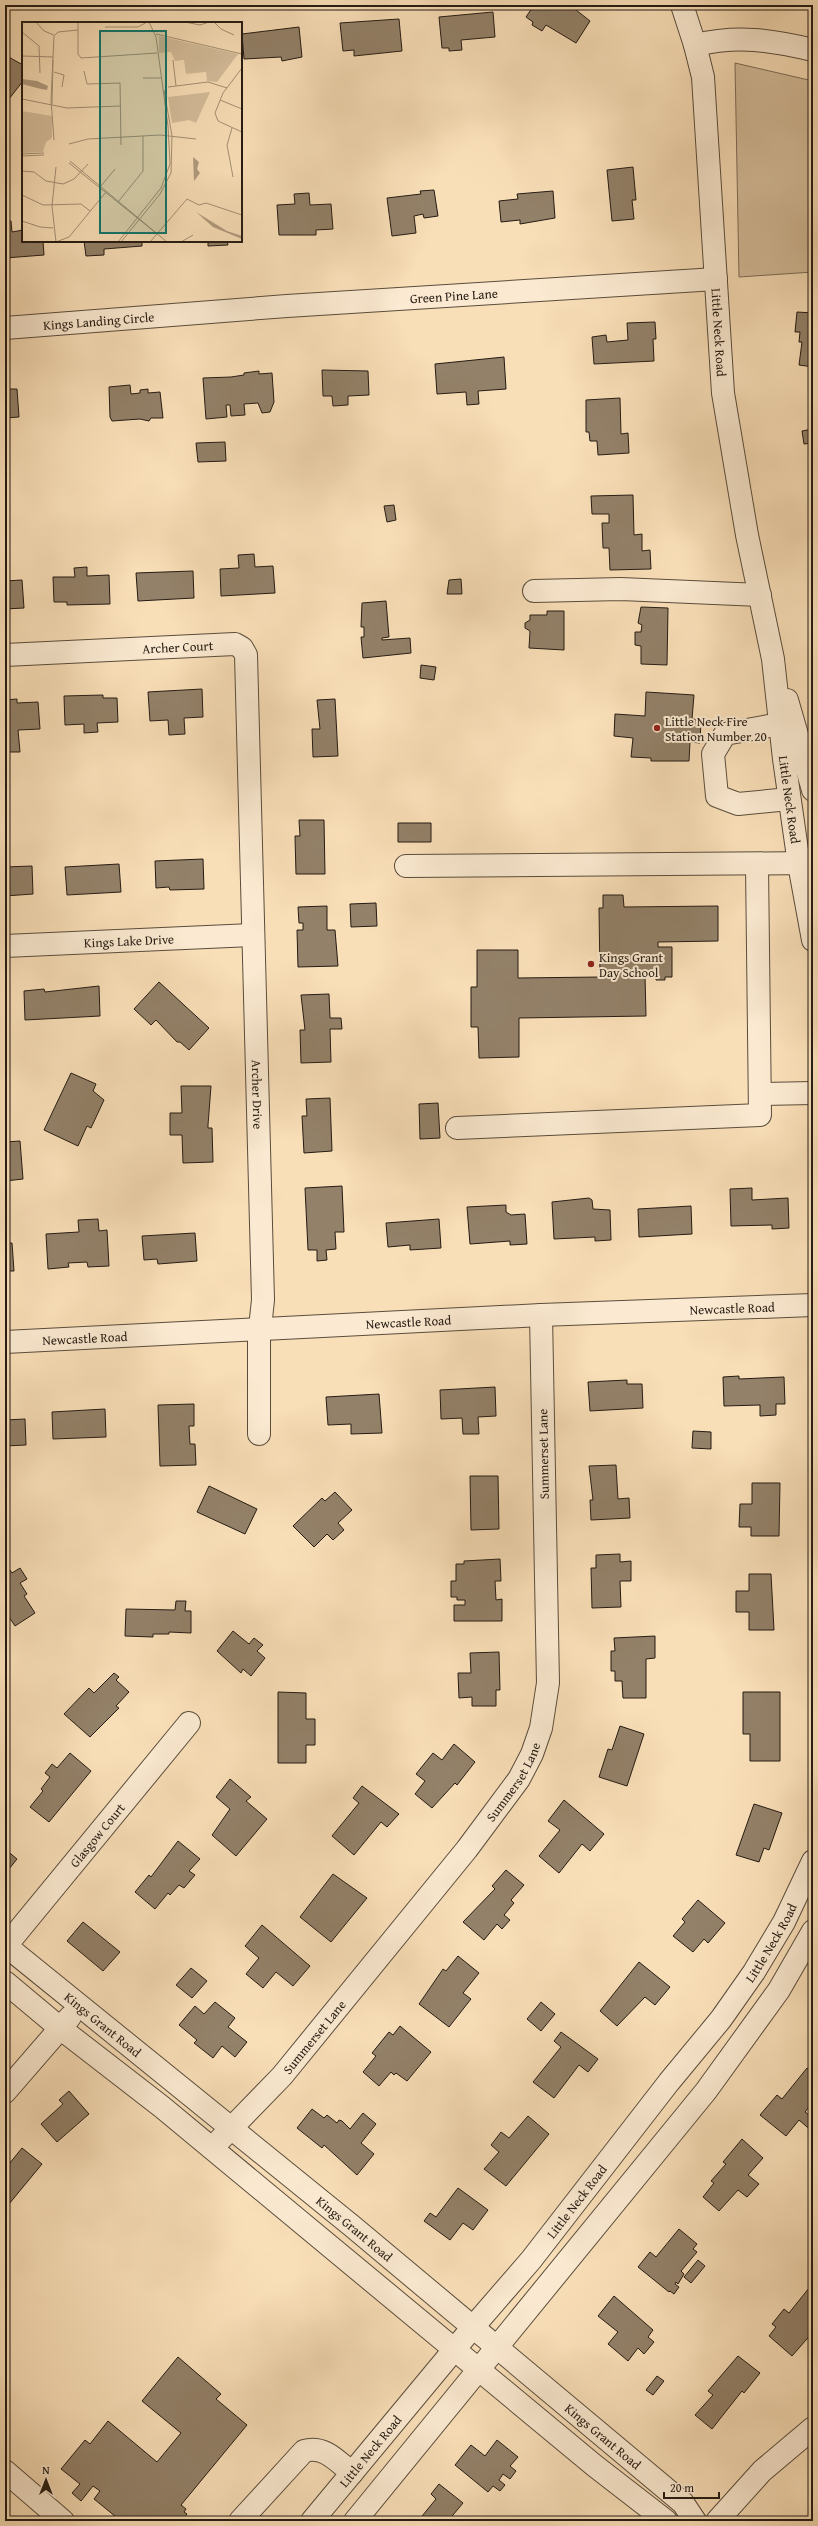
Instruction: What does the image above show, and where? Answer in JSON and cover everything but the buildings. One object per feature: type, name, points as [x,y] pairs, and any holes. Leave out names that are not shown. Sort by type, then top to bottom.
[{"type":"street","name":"Little Neck Road","points":[[682,5],[695,44],[702,77],[726,414],[760,595],[774,659],[804,754],[813,790]]},
{"type":"street","points":[[695,44],[722,39],[749,38],[776,41],[813,50]]},
{"type":"street","name":"Green Pine Lane","points":[[192,314],[716,279]]},
{"type":"street","name":"Kings Landing Circle","points":[[5,328],[192,314]]},
{"type":"street","points":[[534,591],[621,589],[760,595]]},
{"type":"street","name":"Archer Court","points":[[5,655],[235,644],[242,648],[246,655],[248,754]]},
{"type":"street","name":"Little Neck Road","points":[[774,659],[789,799],[806,864],[813,940]]},
{"type":"street","points":[[780,724],[725,734],[713,754],[717,796],[738,804],[789,799]]},
{"type":"street","name":"Archer Drive","points":[[248,754],[263,1300],[260,1328],[259,1434]]},
{"type":"street","points":[[406,866],[806,864]]},
{"type":"street","points":[[457,1128],[760,1115],[756,865]]},
{"type":"street","name":"Kings Lake Drive","points":[[5,946],[252,935]]},
{"type":"street","points":[[760,1094],[813,1093]]},
{"type":"street","name":"Newcastle Road","points":[[5,1342],[540,1315],[813,1305]]},
{"type":"street","name":"Summerset Lane","points":[[212,2148],[282,2076],[467,1848],[519,1780],[532,1754],[542,1728],[548,1683],[540,1315]]},
{"type":"street","name":"Glasgow Court","points":[[5,1946],[189,1723]]},
{"type":"street","name":"Little Neck Road","points":[[312,2521],[472,2327],[531,2260],[669,2082],[721,2019],[754,1972],[784,1922],[813,1861]]},
{"type":"street","points":[[355,2521],[496,2346],[706,2091],[779,1990],[813,1931]]},
{"type":"street","name":"Kings Grant Road","points":[[5,1946],[496,2346],[683,2503],[695,2521]]},
{"type":"street","name":"Kings Grant Road","points":[[5,1982],[60,2028],[212,2148],[455,2348],[595,2466],[666,2521]]},
{"type":"street","points":[[5,2092],[80,2006]]},
{"type":"street","points":[[717,2521],[762,2471],[813,2428]]},
{"type":"street","points":[[240,2521],[304,2451],[314,2448],[325,2451],[352,2473]]},
{"type":"street","points":[[5,2471],[63,2521]]},
{"type":"shaded area","points":[[735,63],[813,81],[813,272],[739,277]]},
{"type":"place","name":"Little Neck Fire Station Number 20","points":[[657,728]]},
{"type":"place","name":"Kings Grant Day School","points":[[591,964]]}]
